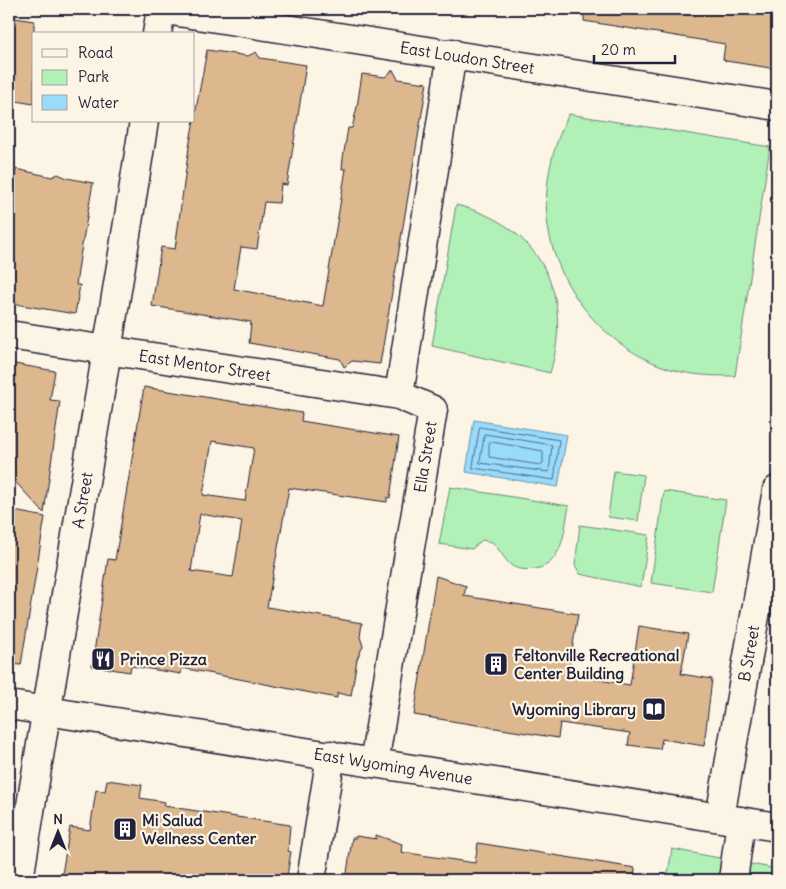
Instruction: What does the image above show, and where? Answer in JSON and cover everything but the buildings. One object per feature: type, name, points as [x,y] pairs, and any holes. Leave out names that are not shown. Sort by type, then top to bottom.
[{"type":"street","points":[[157,32],[160,9]]},
{"type":"street","name":"East Loudon Street","points":[[160,9],[452,53],[777,106]]},
{"type":"street","points":[[399,395],[452,53]]},
{"type":"street","name":"A Street","points":[[20,880],[46,711],[109,350],[144,122]]},
{"type":"street","name":"East Mentor Street","points":[[9,335],[399,395]]},
{"type":"street","name":"Ella Street","points":[[374,763],[433,410],[399,395]]},
{"type":"street","name":"B Street","points":[[733,880],[730,819],[777,490]]},
{"type":"street","name":"East Wyoming Avenue","points":[[9,705],[777,826]]},
{"type":"street","points":[[311,880],[331,756]]},
{"type":"green space","points":[[569,114],[770,147],[735,376],[709,376],[682,372],[653,362],[626,348],[602,328],[582,305],[565,279],[553,250],[547,221],[547,190],[557,141]]},
{"type":"green space","points":[[456,205],[485,214],[509,228],[528,245],[543,266],[553,290],[557,316],[557,344],[550,373],[432,346]]},
{"type":"green space","points":[[614,471],[644,475],[638,521],[608,517]]},
{"type":"green space","points":[[450,487],[569,506],[561,545],[552,561],[545,566],[535,569],[523,569],[509,564],[492,542],[482,540],[472,549],[439,544]]},
{"type":"green space","points":[[664,491],[726,500],[712,592],[651,583]]},
{"type":"green space","points":[[580,525],[649,535],[641,587],[580,574],[575,565]]},
{"type":"green space","points":[[672,849],[777,869],[777,880],[667,880]]},
{"type":"water","points":[[474,420],[567,435],[558,487],[466,472]]},
{"type":"place","name":"Prince Pizza","points":[[103,659]]},
{"type":"place","name":"Feltonville Recreational Center Building","points":[[496,664]]},
{"type":"place","name":"Wyoming Library","points":[[654,709]]},
{"type":"place","name":"Mi Salud Wellness Center","points":[[125,829]]}]
